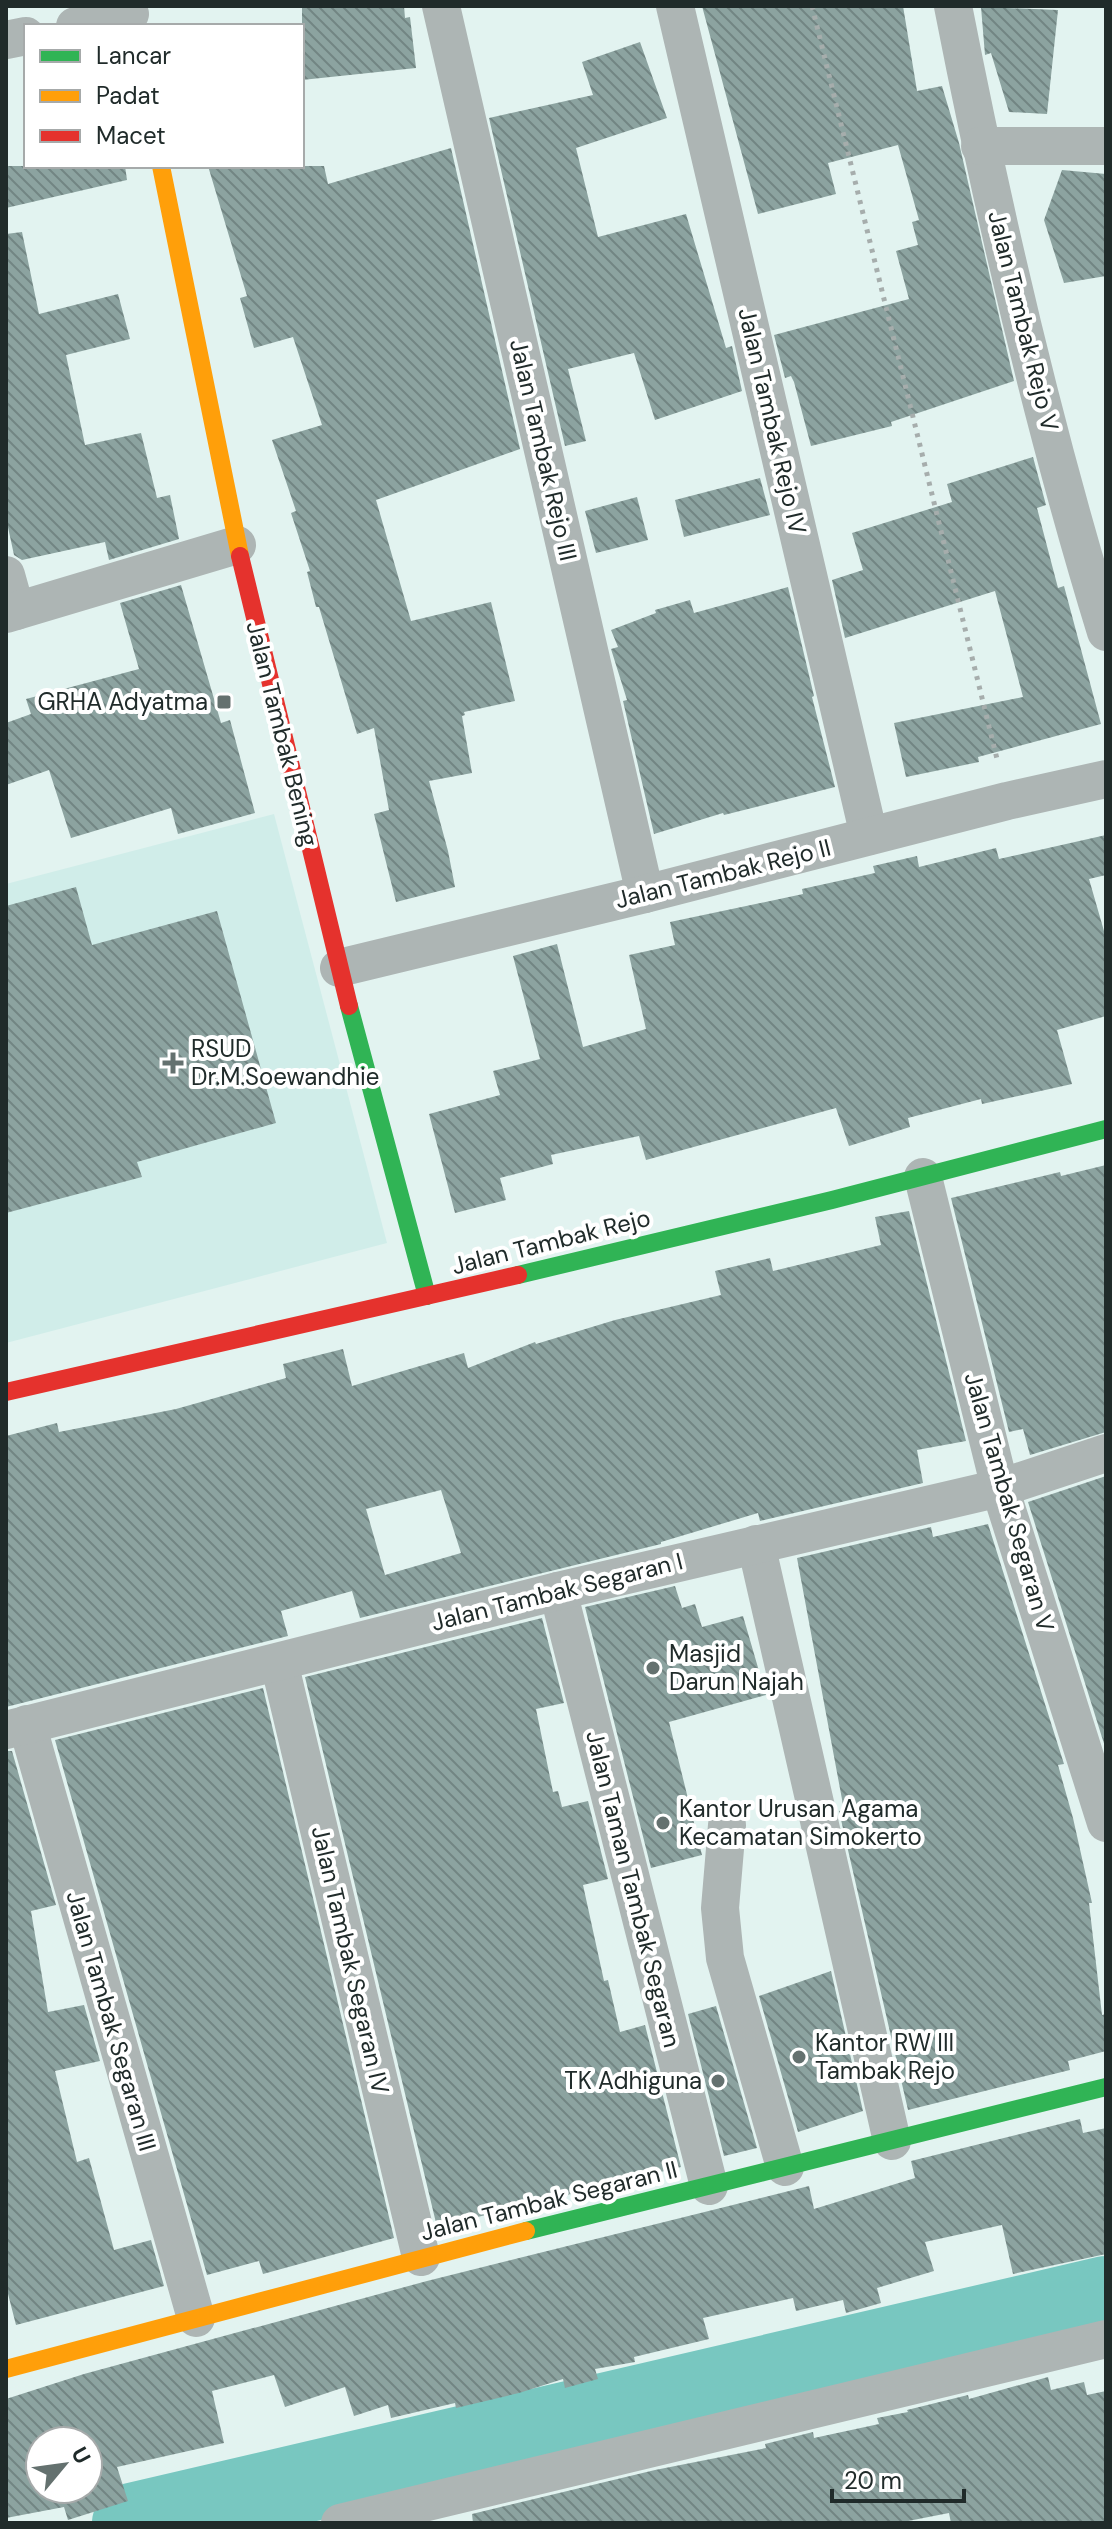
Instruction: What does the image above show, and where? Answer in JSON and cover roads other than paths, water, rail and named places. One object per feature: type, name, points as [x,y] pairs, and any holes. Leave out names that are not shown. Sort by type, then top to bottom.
[{"type":"street","name":"Jalan Tambak Rejo III","points":[[441,6],[645,894]]},
{"type":"street","name":"Jalan Tambak Rejo IV","points":[[675,6],[869,836]]},
{"type":"street","name":"Jalan Tambak Rejo V","points":[[953,6],[980,146],[1090,525],[1106,632]]},
{"type":"street","points":[[85,24],[131,15]]},
{"type":"street","points":[[980,146],[1106,146]]},
{"type":"street","name":"Jalan Tambak Bening","points":[[161,168],[237,545],[339,968],[427,1296]]},
{"type":"street","points":[[9,600],[237,545]]},
{"type":"street","name":"Jalan Tambak Rejo II","points":[[339,968],[1106,779]]},
{"type":"street","name":"Jalan Tambak Rejo","points":[[6,1392],[427,1296],[923,1177],[1104,1138]]},
{"type":"street","name":"Jalan Tambak Segaran V","points":[[923,1177],[1000,1488],[1106,1823]]},
{"type":"street","name":"Jalan Tambak Segaran I","points":[[17,1727],[558,1591],[1000,1488],[1106,1453]]},
{"type":"street","points":[[756,1544],[892,2141]]},
{"type":"street","name":"Jalan Taman Tambak Segaran","points":[[558,1591],[709,2186]]},
{"type":"street","name":"Jalan Tambak Segaran IV","points":[[279,1662],[421,2257]]},
{"type":"street","name":"Jalan Tambak Segaran III","points":[[17,1727],[196,2318]]},
{"type":"street","points":[[727,1825],[720,1908],[725,1958],[785,2167]]},
{"type":"street","name":"Jalan Tambak Segaran II","points":[[6,2369],[421,2257],[1106,2087]]},
{"type":"street","points":[[340,2523],[1106,2339]]},
{"type":"waterway","points":[[132,2523],[1106,2296]]},
{"type":"place","name":"GRHA Adyatma","points":[[224,702]]},
{"type":"place","name":"RSUD Dr.M.Soewandhie","points":[[173,1063]]},
{"type":"place","name":"Masjid Darun Najah","points":[[653,1668]]},
{"type":"place","name":"Kantor Urusan Agama Kecamatan Simokerto","points":[[663,1823]]},
{"type":"place","name":"Kantor RW III Tambak Rejo","points":[[799,2057]]},
{"type":"place","name":"TK Adhiguna","points":[[718,2081]]}]
